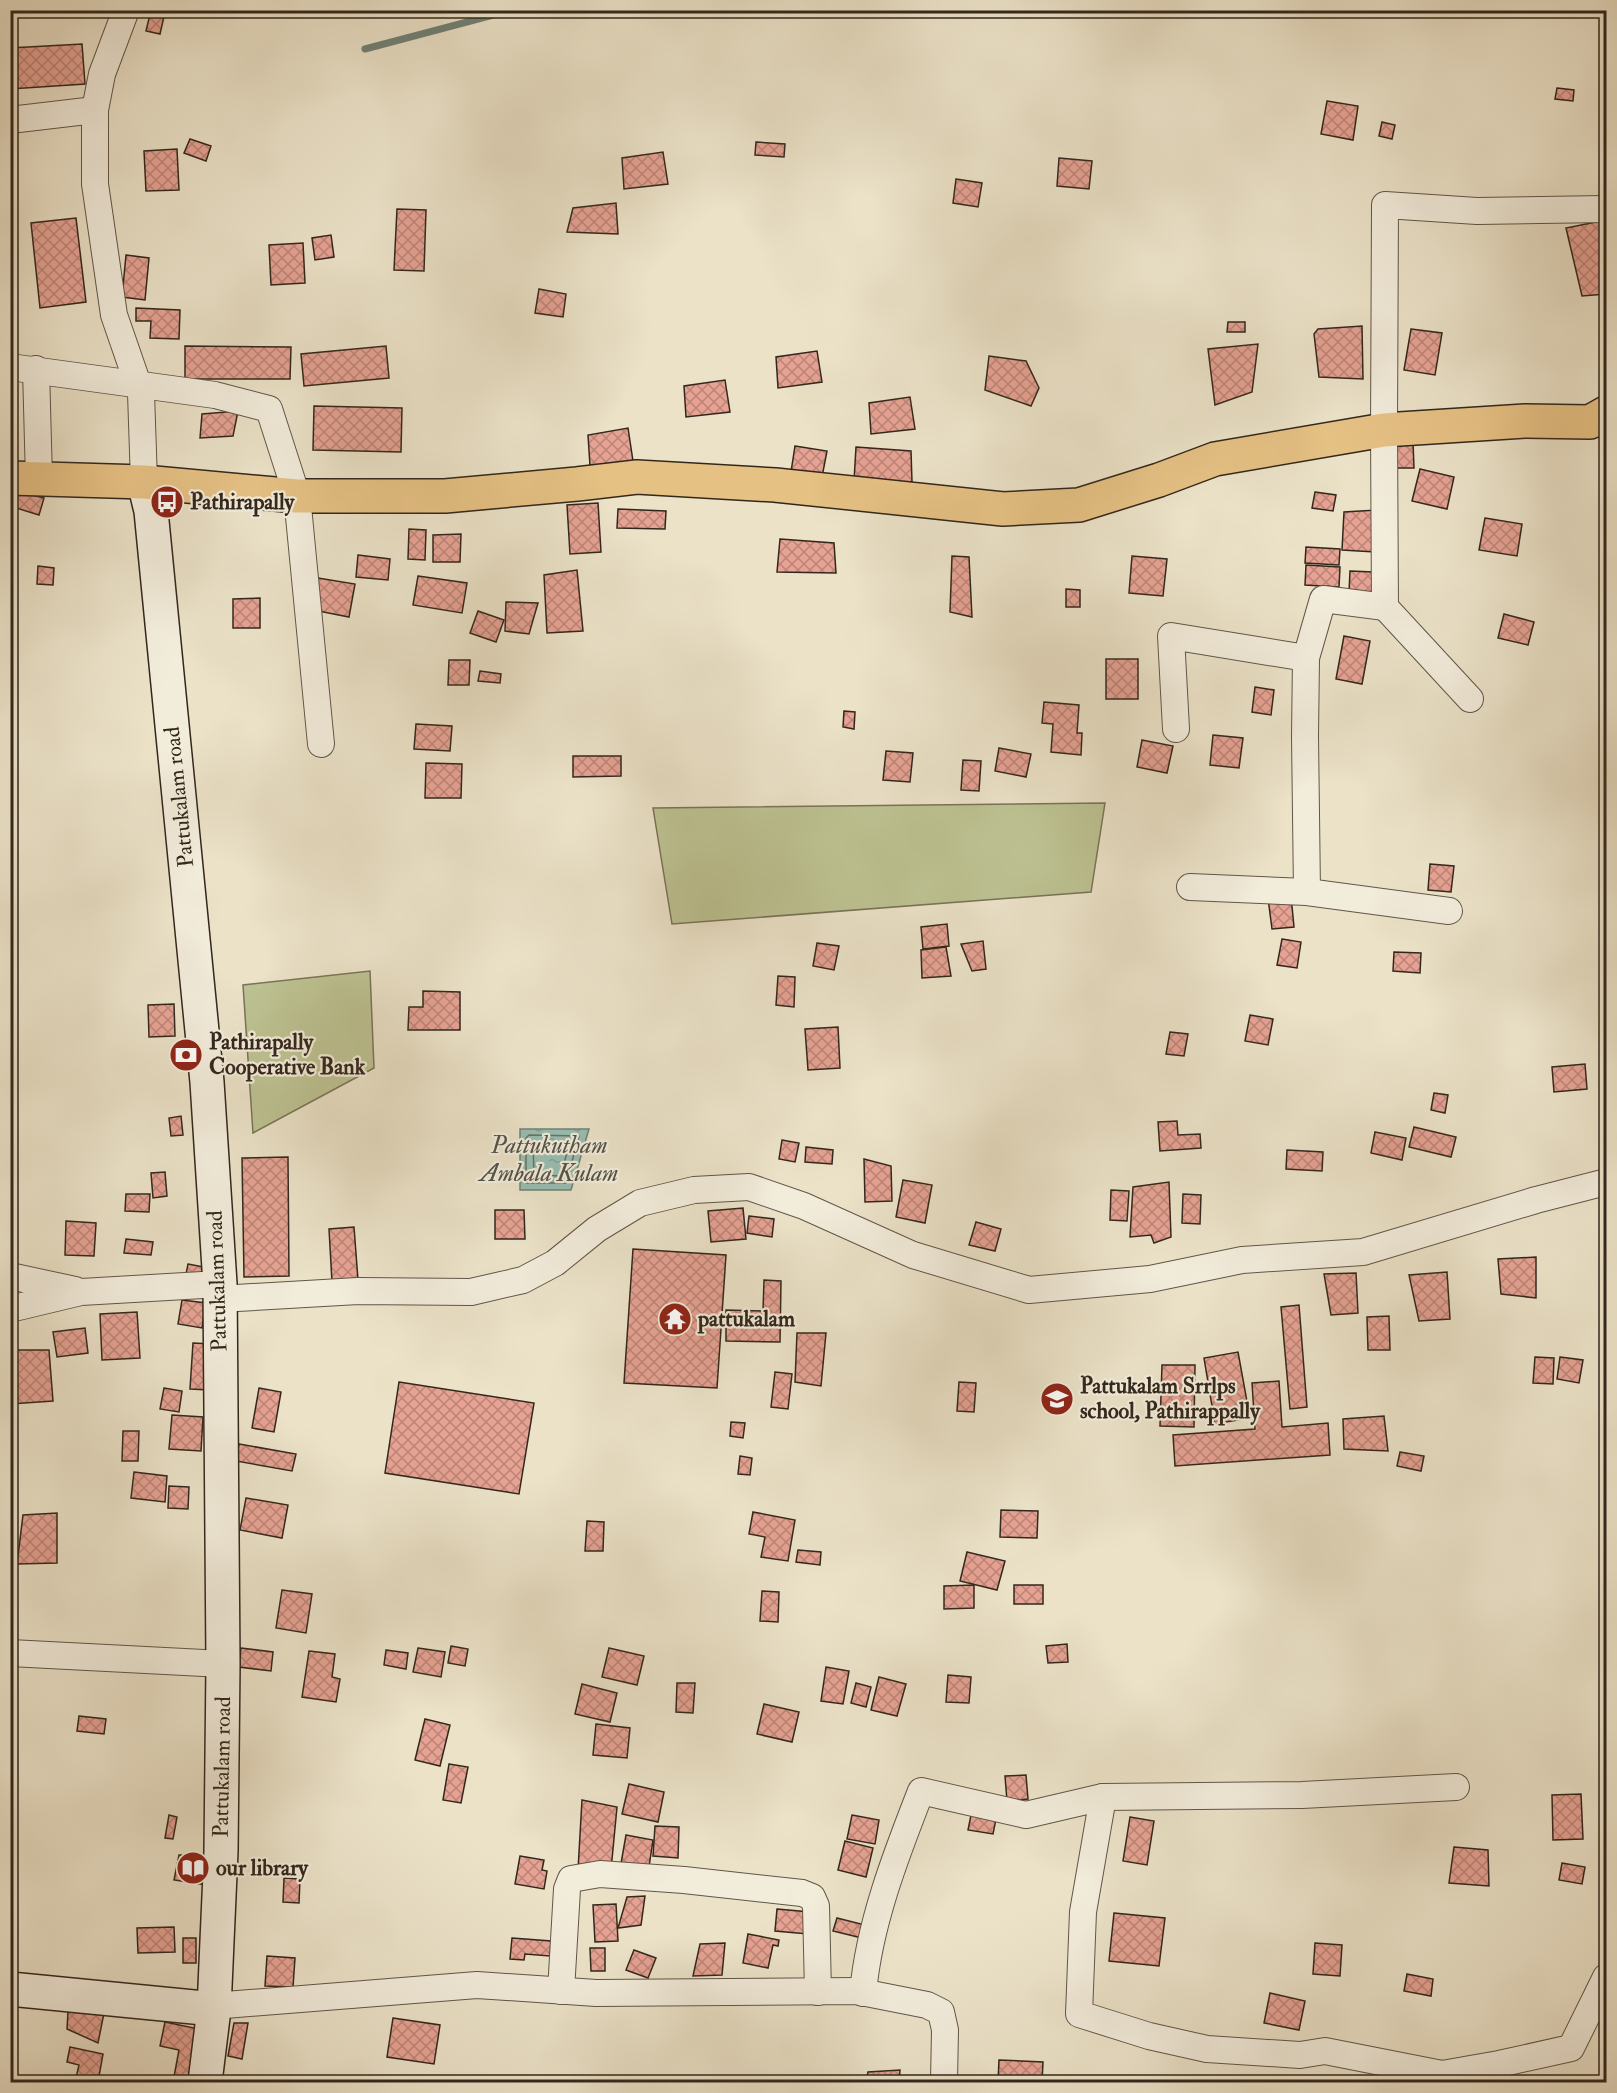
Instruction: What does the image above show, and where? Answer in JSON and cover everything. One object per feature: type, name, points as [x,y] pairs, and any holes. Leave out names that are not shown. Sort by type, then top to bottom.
[{"type":"main road","points":[[25,479],[144,482],[297,496],[445,496],[637,477],[775,484],[1003,509],[1079,505],[1159,480],[1215,459],[1384,430],[1525,421],[1590,422],[1606,413]]},
{"type":"main road","name":"Pattukalam road","points":[[144,482],[151,510],[207,1082],[220,1291],[223,1664],[221,1851],[214,2009],[205,2082]]},
{"type":"main road","points":[[10,1989],[214,2009]]},
{"type":"street","points":[[126,10],[102,74],[95,110],[95,184],[114,315],[141,393],[144,482]]},
{"type":"street","points":[[10,120],[95,110]]},
{"type":"street","points":[[1385,607],[1385,205],[1477,211],[1606,209]]},
{"type":"street","points":[[10,367],[215,395],[269,409],[297,496],[321,744]]},
{"type":"street","points":[[25,479],[36,369]]},
{"type":"street","points":[[1307,892],[1306,658],[1323,599],[1385,607],[1470,699]]},
{"type":"street","points":[[1176,729],[1171,636],[1306,658]]},
{"type":"street","points":[[1190,887],[1307,892],[1449,911]]},
{"type":"street","points":[[10,1309],[81,1292],[471,1292],[524,1280],[555,1263],[597,1229],[640,1203],[694,1190],[749,1187],[804,1206],[913,1255],[1029,1290],[1150,1280],[1242,1260],[1363,1252],[1536,1200],[1606,1182]]},
{"type":"street","points":[[10,1276],[81,1292]]},
{"type":"street","points":[[10,1653],[223,1664]]},
{"type":"street","points":[[863,1993],[865,1970],[892,1864],[921,1791],[1026,1815],[1103,1797],[1302,1795],[1456,1787]]},
{"type":"street","points":[[1103,1797],[1083,1912],[1079,2014],[1149,2036],[1207,2049],[1300,2055],[1325,2051],[1442,2074],[1571,2048],[1606,1977]]},
{"type":"street","points":[[561,1991],[567,1888],[571,1879],[600,1874],[695,1881],[802,1893],[812,1897],[816,1906],[818,1992]]},
{"type":"street","points":[[214,2009],[225,2004],[477,1985],[638,1994],[863,1993],[927,2004],[941,2012],[945,2030],[944,2082]]},
{"type":"green space","points":[[1105,803],[1091,892],[672,924],[653,808]]},
{"type":"green space","points":[[370,971],[374,1068],[253,1133],[243,985]]},
{"type":"water","name":"Pattukutham Ambala Kulam","points":[[520,1129],[589,1129],[571,1190],[520,1190]]},
{"type":"building","points":[[151,10],[165,12],[160,34],[146,31]]},
{"type":"building","points":[[82,44],[85,84],[10,89],[10,48]]},
{"type":"building","points":[[1557,88],[1574,90],[1573,101],[1555,99]]},
{"type":"building","points":[[1327,101],[1358,106],[1353,140],[1321,134]]},
{"type":"building","points":[[1382,122],[1395,125],[1392,139],[1379,136]]},
{"type":"building","points":[[190,139],[211,146],[206,161],[184,153]]},
{"type":"building","points":[[756,142],[785,144],[784,157],[755,155]]},
{"type":"building","points":[[177,149],[179,190],[146,191],[144,151]]},
{"type":"building","points":[[663,152],[668,184],[624,189],[622,158]]},
{"type":"building","points":[[1059,158],[1092,161],[1089,189],[1057,186]]},
{"type":"building","points":[[956,179],[982,183],[978,207],[953,203]]},
{"type":"building","points":[[616,203],[618,234],[567,232],[573,208]]},
{"type":"building","points":[[397,209],[426,210],[424,271],[394,270]]},
{"type":"building","points":[[76,218],[86,302],[40,308],[31,223]]},
{"type":"building","points":[[1606,220],[1606,294],[1582,296],[1566,228]]},
{"type":"building","points":[[331,235],[334,257],[315,260],[312,238]]},
{"type":"building","points":[[303,243],[305,283],[271,285],[269,245]]},
{"type":"building","points":[[126,255],[149,258],[145,300],[122,297]]},
{"type":"building","points":[[539,289],[566,294],[563,317],[535,313]]},
{"type":"building","points":[[136,308],[180,310],[179,339],[150,338],[151,321],[136,321]]},
{"type":"building","points":[[1228,322],[1245,322],[1245,332],[1227,332]]},
{"type":"building","points":[[1362,326],[1363,379],[1319,377],[1314,334],[1318,329]]},
{"type":"building","points":[[1411,329],[1442,333],[1435,375],[1404,370]]},
{"type":"building","points":[[1258,344],[1252,392],[1215,405],[1208,349]]},
{"type":"building","points":[[185,346],[291,347],[290,379],[185,379]]},
{"type":"building","points":[[386,346],[389,378],[304,386],[301,354]]},
{"type":"building","points":[[817,351],[822,382],[778,388],[776,357]]},
{"type":"building","points":[[989,356],[1026,361],[1039,388],[1031,406],[985,390]]},
{"type":"building","points":[[725,380],[730,412],[686,417],[684,386]]},
{"type":"building","points":[[910,397],[915,429],[871,434],[869,403]]},
{"type":"building","points":[[314,406],[402,408],[401,452],[313,450]]},
{"type":"building","points":[[238,411],[233,436],[200,438],[202,414]]},
{"type":"building","points":[[628,428],[633,461],[590,466],[588,435]]},
{"type":"building","points":[[1393,442],[1413,442],[1414,468],[1394,468]]},
{"type":"building","points":[[795,446],[827,451],[822,477],[791,472]]},
{"type":"building","points":[[856,447],[911,451],[912,482],[854,481]]},
{"type":"building","points":[[1420,469],[1454,477],[1447,509],[1412,501]]},
{"type":"building","points":[[13,490],[44,498],[39,515],[10,506]]},
{"type":"building","points":[[1315,492],[1336,495],[1333,511],[1312,508]]},
{"type":"building","points":[[598,503],[601,552],[570,554],[567,505]]},
{"type":"building","points":[[618,509],[666,511],[665,529],[617,528]]},
{"type":"building","points":[[1377,510],[1375,552],[1342,550],[1344,512]]},
{"type":"building","points":[[1485,518],[1522,524],[1517,556],[1479,550]]},
{"type":"building","points":[[409,529],[426,530],[425,560],[408,559]]},
{"type":"building","points":[[461,534],[460,562],[433,562],[433,535]]},
{"type":"building","points":[[780,539],[834,543],[836,573],[777,572]]},
{"type":"building","points":[[1306,547],[1340,549],[1339,565],[1305,563]]},
{"type":"building","points":[[358,555],[390,559],[388,580],[356,577]]},
{"type":"building","points":[[952,556],[969,557],[972,617],[950,612]]},
{"type":"building","points":[[1132,556],[1167,559],[1163,596],[1129,593]]},
{"type":"building","points":[[1306,565],[1340,567],[1339,587],[1305,585]]},
{"type":"building","points":[[38,566],[54,568],[53,585],[37,584]]},
{"type":"building","points":[[577,570],[583,631],[547,633],[544,575]]},
{"type":"building","points":[[1350,571],[1373,572],[1372,594],[1349,593]]},
{"type":"building","points":[[418,576],[467,583],[462,613],[413,605]]},
{"type":"building","points":[[318,578],[355,584],[349,617],[313,610]]},
{"type":"building","points":[[1066,589],[1080,590],[1080,607],[1066,607]]},
{"type":"building","points":[[260,598],[260,628],[233,628],[233,599]]},
{"type":"building","points":[[506,602],[538,603],[529,634],[505,631]]},
{"type":"building","points":[[478,611],[504,620],[496,642],[470,633]]},
{"type":"building","points":[[1504,614],[1534,622],[1528,645],[1498,638]]},
{"type":"building","points":[[1344,636],[1370,641],[1362,684],[1336,679]]},
{"type":"building","points":[[1106,659],[1138,659],[1138,699],[1106,699]]},
{"type":"building","points":[[449,660],[470,660],[469,685],[448,685]]},
{"type":"building","points":[[480,671],[501,674],[500,683],[478,681]]},
{"type":"building","points":[[1255,687],[1274,690],[1271,715],[1252,712]]},
{"type":"building","points":[[1044,702],[1079,705],[1077,733],[1082,733],[1081,755],[1051,752],[1053,724],[1042,723]]},
{"type":"building","points":[[844,711],[855,712],[854,729],[843,727]]},
{"type":"building","points":[[416,724],[452,726],[450,751],[414,749]]},
{"type":"building","points":[[1213,735],[1243,738],[1239,768],[1210,765]]},
{"type":"building","points":[[1142,740],[1173,746],[1167,773],[1137,767]]},
{"type":"building","points":[[999,748],[1031,754],[1026,777],[995,771]]},
{"type":"building","points":[[886,751],[913,753],[910,782],[883,780]]},
{"type":"building","points":[[573,756],[621,756],[621,776],[573,777]]},
{"type":"building","points":[[963,760],[981,761],[979,791],[961,790]]},
{"type":"building","points":[[426,763],[462,764],[461,798],[425,798]]},
{"type":"building","points":[[1430,864],[1454,866],[1451,892],[1428,890]]},
{"type":"building","points":[[1291,896],[1294,927],[1272,929],[1268,898]]},
{"type":"building","points":[[947,924],[949,946],[923,949],[921,927]]},
{"type":"building","points":[[1282,939],[1301,942],[1297,968],[1277,965]]},
{"type":"building","points":[[983,941],[986,969],[972,971],[961,944]]},
{"type":"building","points":[[817,943],[839,946],[834,970],[813,966]]},
{"type":"building","points":[[946,947],[951,976],[922,978],[921,950]]},
{"type":"building","points":[[1394,952],[1421,953],[1420,973],[1393,971]]},
{"type":"building","points":[[778,976],[795,977],[794,1007],[776,1005]]},
{"type":"building","points":[[423,991],[460,992],[460,1030],[408,1030],[409,1007],[423,1007]]},
{"type":"building","points":[[174,1004],[175,1036],[149,1037],[148,1005]]},
{"type":"building","points":[[1250,1015],[1273,1019],[1268,1045],[1245,1041]]},
{"type":"building","points":[[838,1027],[840,1068],[808,1070],[805,1029]]},
{"type":"building","points":[[1170,1032],[1188,1034],[1184,1056],[1166,1054]]},
{"type":"building","points":[[1585,1064],[1587,1089],[1554,1092],[1552,1067]]},
{"type":"building","points":[[1434,1093],[1448,1095],[1445,1113],[1431,1110]]},
{"type":"building","points":[[181,1116],[183,1135],[171,1136],[169,1118]]},
{"type":"building","points":[[1177,1121],[1178,1135],[1200,1134],[1201,1148],[1160,1151],[1158,1122]]},
{"type":"building","points":[[1414,1127],[1456,1137],[1451,1157],[1409,1147]]},
{"type":"building","points":[[1375,1132],[1406,1138],[1402,1160],[1371,1153]]},
{"type":"building","points":[[782,1140],[799,1143],[795,1162],[779,1159]]},
{"type":"building","points":[[806,1147],[833,1150],[832,1164],[805,1162]]},
{"type":"building","points":[[1287,1150],[1323,1152],[1322,1171],[1286,1169]]},
{"type":"building","points":[[288,1157],[289,1276],[244,1277],[242,1158]]},
{"type":"building","points":[[864,1159],[891,1166],[892,1201],[865,1202]]},
{"type":"building","points":[[165,1172],[167,1196],[153,1198],[151,1173]]},
{"type":"building","points":[[903,1180],[932,1185],[925,1223],[896,1217]]},
{"type":"building","points":[[1169,1182],[1171,1237],[1154,1243],[1151,1235],[1130,1237],[1133,1187]]},
{"type":"building","points":[[1111,1190],[1129,1191],[1127,1221],[1110,1220]]},
{"type":"building","points":[[126,1194],[150,1194],[149,1212],[125,1211]]},
{"type":"building","points":[[1183,1194],[1201,1195],[1200,1224],[1182,1223]]},
{"type":"building","points":[[743,1208],[746,1239],[711,1242],[708,1211]]},
{"type":"building","points":[[495,1210],[524,1210],[525,1239],[495,1239]]},
{"type":"building","points":[[749,1216],[774,1219],[772,1237],[747,1233]]},
{"type":"building","points":[[66,1221],[96,1223],[94,1256],[65,1255]]},
{"type":"building","points":[[976,1222],[1001,1229],[995,1251],[969,1245]]},
{"type":"building","points":[[354,1227],[358,1280],[332,1282],[329,1229]]},
{"type":"building","points":[[126,1239],[153,1242],[151,1255],[124,1253]]},
{"type":"building","name":"pattukalam","points":[[633,1249],[726,1255],[717,1388],[624,1383]]},
{"type":"building","points":[[1536,1257],[1536,1298],[1501,1294],[1498,1259]]},
{"type":"building","points":[[188,1264],[204,1267],[202,1282],[185,1279]]},
{"type":"building","points":[[1447,1272],[1450,1319],[1419,1321],[1409,1275]]},
{"type":"building","points":[[1356,1273],[1358,1313],[1331,1315],[1324,1274]]},
{"type":"building","points":[[764,1280],[781,1281],[780,1342],[726,1341],[726,1310],[763,1311]]},
{"type":"building","points":[[182,1300],[206,1303],[202,1328],[178,1324]]},
{"type":"building","points":[[1299,1305],[1307,1407],[1290,1409],[1281,1307]]},
{"type":"building","points":[[137,1312],[140,1358],[102,1360],[100,1314]]},
{"type":"building","points":[[1389,1316],[1390,1350],[1368,1350],[1367,1317]]},
{"type":"building","points":[[85,1328],[88,1353],[57,1357],[53,1332]]},
{"type":"building","points":[[797,1333],[826,1333],[821,1386],[795,1382]]},
{"type":"building","points":[[193,1343],[211,1344],[209,1390],[190,1389]]},
{"type":"building","points":[[10,1350],[49,1350],[53,1401],[10,1404]]},
{"type":"building","points":[[1238,1352],[1250,1418],[1215,1424],[1204,1358]]},
{"type":"building","points":[[1535,1357],[1554,1358],[1553,1384],[1533,1383]]},
{"type":"building","points":[[1560,1357],[1583,1360],[1579,1383],[1557,1379]]},
{"type":"building","points":[[1162,1365],[1195,1365],[1194,1427],[1160,1426]]},
{"type":"building","points":[[775,1372],[792,1374],[788,1409],[771,1407]]},
{"type":"building","points":[[1279,1381],[1282,1427],[1328,1423],[1330,1455],[1175,1466],[1173,1435],[1255,1429],[1252,1383]]},
{"type":"building","points":[[399,1382],[534,1403],[519,1494],[385,1473]]},
{"type":"building","points":[[959,1382],[976,1383],[974,1412],[957,1411]]},
{"type":"building","points":[[164,1388],[182,1391],[179,1412],[160,1409]]},
{"type":"building","points":[[259,1388],[281,1392],[274,1432],[252,1428]]},
{"type":"building","points":[[172,1415],[203,1417],[201,1451],[169,1449]]},
{"type":"building","points":[[1384,1416],[1388,1451],[1344,1449],[1343,1419]]},
{"type":"building","points":[[731,1422],[745,1423],[743,1438],[730,1436]]},
{"type":"building","points":[[123,1431],[139,1431],[138,1461],[122,1461]]},
{"type":"building","points":[[239,1444],[296,1454],[292,1471],[236,1461]]},
{"type":"building","points":[[1400,1452],[1424,1456],[1421,1471],[1397,1466]]},
{"type":"building","points":[[740,1456],[752,1458],[750,1475],[738,1474]]},
{"type":"building","points":[[134,1472],[167,1476],[165,1502],[131,1498]]},
{"type":"building","points":[[169,1486],[189,1487],[188,1509],[168,1508]]},
{"type":"building","points":[[246,1498],[288,1505],[282,1538],[240,1530]]},
{"type":"building","points":[[1001,1510],[1038,1511],[1037,1538],[1000,1537]]},
{"type":"building","points":[[753,1512],[795,1520],[788,1561],[761,1557],[765,1537],[749,1534]]},
{"type":"building","points":[[57,1513],[57,1563],[17,1564],[23,1515]]},
{"type":"building","points":[[587,1521],[604,1522],[603,1551],[585,1551]]},
{"type":"building","points":[[798,1550],[821,1552],[820,1565],[796,1562]]},
{"type":"building","points":[[967,1552],[1005,1561],[997,1590],[960,1581]]},
{"type":"building","points":[[974,1585],[974,1608],[944,1609],[944,1586]]},
{"type":"building","points":[[1014,1585],[1043,1585],[1043,1604],[1014,1604]]},
{"type":"building","points":[[282,1590],[312,1594],[306,1633],[276,1628]]},
{"type":"building","points":[[762,1591],[779,1592],[778,1622],[760,1621]]},
{"type":"building","points":[[1067,1644],[1068,1662],[1048,1663],[1046,1646]]},
{"type":"building","points":[[451,1646],[468,1649],[465,1666],[448,1663]]},
{"type":"building","points":[[241,1648],[273,1652],[271,1671],[239,1667]]},
{"type":"building","points":[[418,1648],[445,1652],[441,1677],[413,1672]]},
{"type":"building","points":[[609,1648],[644,1656],[637,1685],[602,1677]]},
{"type":"building","points":[[386,1650],[408,1653],[406,1669],[384,1665]]},
{"type":"building","points":[[309,1651],[335,1654],[332,1677],[340,1679],[336,1702],[302,1697]]},
{"type":"building","points":[[826,1667],[849,1671],[843,1704],[821,1701]]},
{"type":"building","points":[[948,1675],[971,1677],[969,1703],[946,1702]]},
{"type":"building","points":[[879,1677],[906,1684],[897,1716],[871,1710]]},
{"type":"building","points":[[677,1683],[695,1683],[693,1713],[676,1712]]},
{"type":"building","points":[[856,1683],[871,1687],[866,1707],[851,1703]]},
{"type":"building","points":[[582,1684],[617,1693],[610,1722],[575,1714]]},
{"type":"building","points":[[764,1704],[799,1712],[792,1742],[757,1734]]},
{"type":"building","points":[[79,1716],[106,1719],[104,1734],[77,1731]]},
{"type":"building","points":[[425,1719],[450,1725],[440,1766],[415,1760]]},
{"type":"building","points":[[596,1724],[630,1728],[627,1758],[593,1755]]},
{"type":"building","points":[[449,1764],[468,1767],[461,1803],[443,1800]]},
{"type":"building","points":[[1026,1775],[1028,1799],[1007,1801],[1005,1776]]},
{"type":"building","points":[[629,1784],[664,1792],[658,1822],[622,1814]]},
{"type":"building","points":[[1581,1794],[1583,1839],[1553,1840],[1552,1795]]},
{"type":"building","points":[[582,1800],[617,1807],[611,1870],[578,1870]]},
{"type":"building","points":[[169,1815],[177,1817],[173,1839],[165,1838]]},
{"type":"building","points":[[852,1815],[879,1820],[875,1844],[847,1839]]},
{"type":"building","points":[[971,1815],[996,1819],[993,1834],[968,1830]]},
{"type":"building","points":[[1130,1817],[1154,1821],[1147,1865],[1123,1861]]},
{"type":"building","points":[[655,1826],[679,1827],[678,1858],[653,1856]]},
{"type":"building","points":[[626,1835],[653,1840],[647,1880],[619,1875]]},
{"type":"building","points":[[845,1841],[873,1848],[866,1877],[838,1870]]},
{"type":"building","points":[[1454,1847],[1488,1850],[1489,1886],[1449,1883]]},
{"type":"building","name":"our library","points":[[179,1855],[211,1857],[206,1885],[174,1880]]},
{"type":"building","points":[[520,1856],[544,1860],[542,1870],[547,1871],[544,1889],[515,1884]]},
{"type":"building","points":[[1562,1863],[1585,1867],[1582,1884],[1559,1880]]},
{"type":"building","points":[[1606,1870],[1606,1894],[1601,1893]]},
{"type":"building","points":[[284,1878],[300,1879],[299,1903],[283,1902]]},
{"type":"building","points":[[645,1896],[641,1925],[618,1928],[627,1897]]},
{"type":"building","points":[[616,1904],[618,1941],[595,1942],[593,1905]]},
{"type":"building","points":[[777,1909],[810,1912],[808,1934],[775,1931]]},
{"type":"building","points":[[1114,1913],[1165,1918],[1159,1966],[1109,1961]]},
{"type":"building","points":[[837,1918],[865,1925],[862,1938],[833,1931]]},
{"type":"building","points":[[174,1927],[175,1952],[138,1953],[137,1928]]},
{"type":"building","points":[[748,1934],[779,1940],[778,1946],[773,1945],[768,1968],[743,1963]]},
{"type":"building","points":[[183,1938],[196,1938],[196,1963],[183,1963]]},
{"type":"building","points":[[512,1938],[551,1941],[550,1956],[525,1954],[524,1960],[510,1959]]},
{"type":"building","points":[[725,1943],[722,1975],[693,1976],[700,1944]]},
{"type":"building","points":[[1315,1943],[1342,1945],[1340,1976],[1313,1974]]},
{"type":"building","points":[[590,1948],[605,1948],[605,1971],[591,1971]]},
{"type":"building","points":[[634,1950],[656,1958],[648,1978],[626,1970]]},
{"type":"building","points":[[267,1956],[295,1958],[293,1987],[265,1986]]},
{"type":"building","points":[[1407,1974],[1433,1979],[1431,1996],[1404,1991]]},
{"type":"building","points":[[1270,1993],[1305,2001],[1299,2030],[1264,2023]]},
{"type":"building","points":[[68,2012],[104,2013],[98,2043],[67,2029]]},
{"type":"building","points":[[393,2018],[440,2025],[434,2064],[387,2057]]},
{"type":"building","points":[[165,2022],[199,2029],[203,2082],[173,2082],[179,2050],[160,2046]]},
{"type":"building","points":[[234,2023],[248,2023],[242,2059],[228,2056]]},
{"type":"building","points":[[70,2047],[103,2054],[98,2082],[75,2082],[79,2065],[67,2062]]},
{"type":"building","points":[[999,2060],[1043,2062],[1042,2082],[998,2082]]},
{"type":"building","points":[[900,2070],[899,2082],[866,2082],[868,2072]]},
{"type":"waterway","points":[[365,49],[512,10]]},
{"type":"place","name":"Pathirapally","points":[[167,502]]},
{"type":"place","name":"Pathirapally Cooperative Bank","points":[[186,1055]]},
{"type":"place","name":"pattukalam","points":[[675,1319]]},
{"type":"place","name":"Pattukalam Srrlps school, Pathirappally","points":[[1057,1399]]},
{"type":"place","name":"our library","points":[[193,1868]]}]
